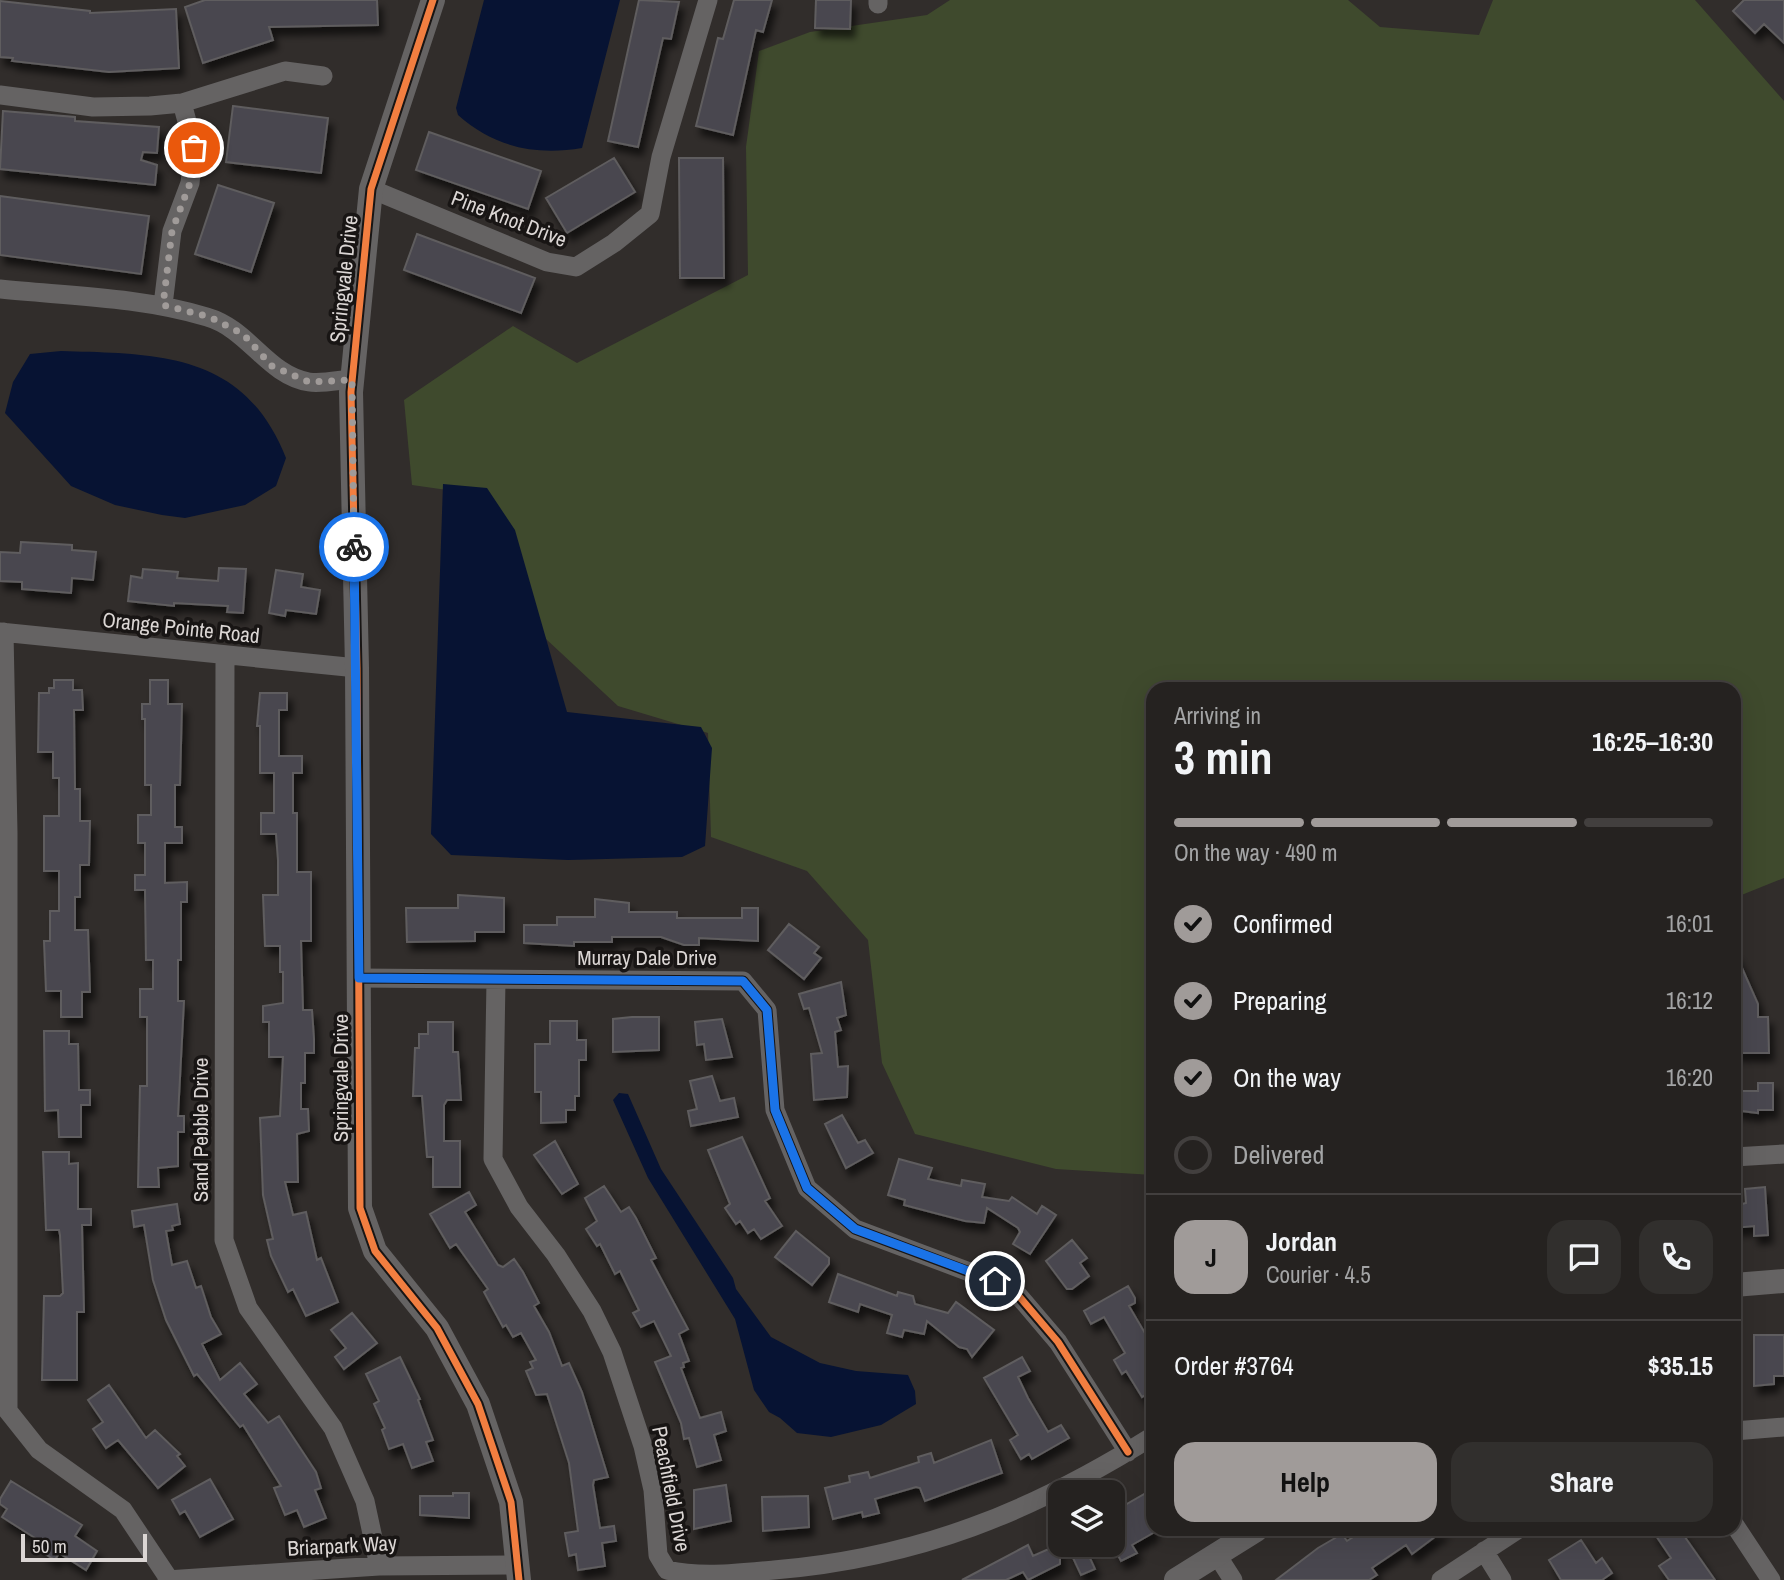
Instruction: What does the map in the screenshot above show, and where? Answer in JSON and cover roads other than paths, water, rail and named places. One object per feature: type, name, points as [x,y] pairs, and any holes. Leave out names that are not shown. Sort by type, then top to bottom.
[{"type":"street","name":"Springvale Drive","points":[[433,0],[371,189],[352,380],[357,668],[359,1187],[366,1230],[384,1264],[437,1328],[478,1404],[511,1502],[519,1572]]},
{"type":"street","name":"Pine Knot Drive","points":[[371,189],[547,262],[576,267],[614,243],[650,214],[660,157],[708,0]]},
{"type":"street","points":[[0,95],[93,107],[182,103],[285,71],[323,76]]},
{"type":"street","points":[[163,305],[172,231],[190,183],[194,148],[182,103]]},
{"type":"street","points":[[0,289],[163,305],[210,317],[243,334],[272,366],[309,382],[352,380]]},
{"type":"street","points":[[2,632],[8,1411],[38,1450],[123,1510],[168,1580]]},
{"type":"street","name":"Orange Pointe Road","points":[[2,632],[357,668]]},
{"type":"street","name":"Sand Pebble Drive","points":[[225,655],[224,1240],[248,1308],[333,1428],[365,1501],[379,1566]]},
{"type":"street","name":"Murray Dale Drive","points":[[359,978],[743,981],[767,1010],[775,1110],[807,1188],[855,1229],[1012,1288],[1058,1342],[1128,1452]]},
{"type":"street","name":"Peachfield Drive","points":[[496,980],[493,1159],[519,1207],[556,1255],[592,1311],[612,1352],[643,1446],[653,1490],[658,1555],[667,1570],[701,1574],[752,1572],[813,1567],[899,1551],[962,1532],[1043,1500],[1146,1440]]},
{"type":"street","points":[[1741,1157],[1784,1154]]},
{"type":"street","points":[[1741,1284],[1784,1281]]},
{"type":"street","points":[[1741,1430],[1784,1427]]},
{"type":"street","points":[[1741,1535],[1771,1580]]},
{"type":"street","points":[[1176,1580],[1247,1536]]},
{"type":"street","points":[[1441,1580],[1508,1536]]},
{"type":"street","points":[[1484,1551],[1502,1580]]},
{"type":"street","points":[[1217,1555],[1234,1580]]},
{"type":"street","name":"Briarpark Way","points":[[168,1580],[379,1566],[519,1572]]},
{"type":"water","points":[[484,0],[620,0],[582,148],[548,151],[516,146],[486,135],[458,115],[456,108]]},
{"type":"water","points":[[61,351],[164,358],[194,366],[222,378],[247,397],[268,423],[286,458],[276,486],[245,505],[185,518],[115,505],[71,486],[5,413],[13,382],[30,354]]},
{"type":"water","points":[[443,484],[487,488],[515,530],[567,712],[701,727],[712,748],[705,846],[682,857],[568,860],[451,855],[431,834]]},
{"type":"water","points":[[619,1093],[628,1094],[661,1169],[733,1278],[736,1289],[771,1337],[820,1363],[856,1371],[908,1375],[915,1391],[916,1404],[881,1425],[831,1437],[797,1433],[769,1412],[754,1390],[735,1319],[648,1178],[613,1100]]}]
